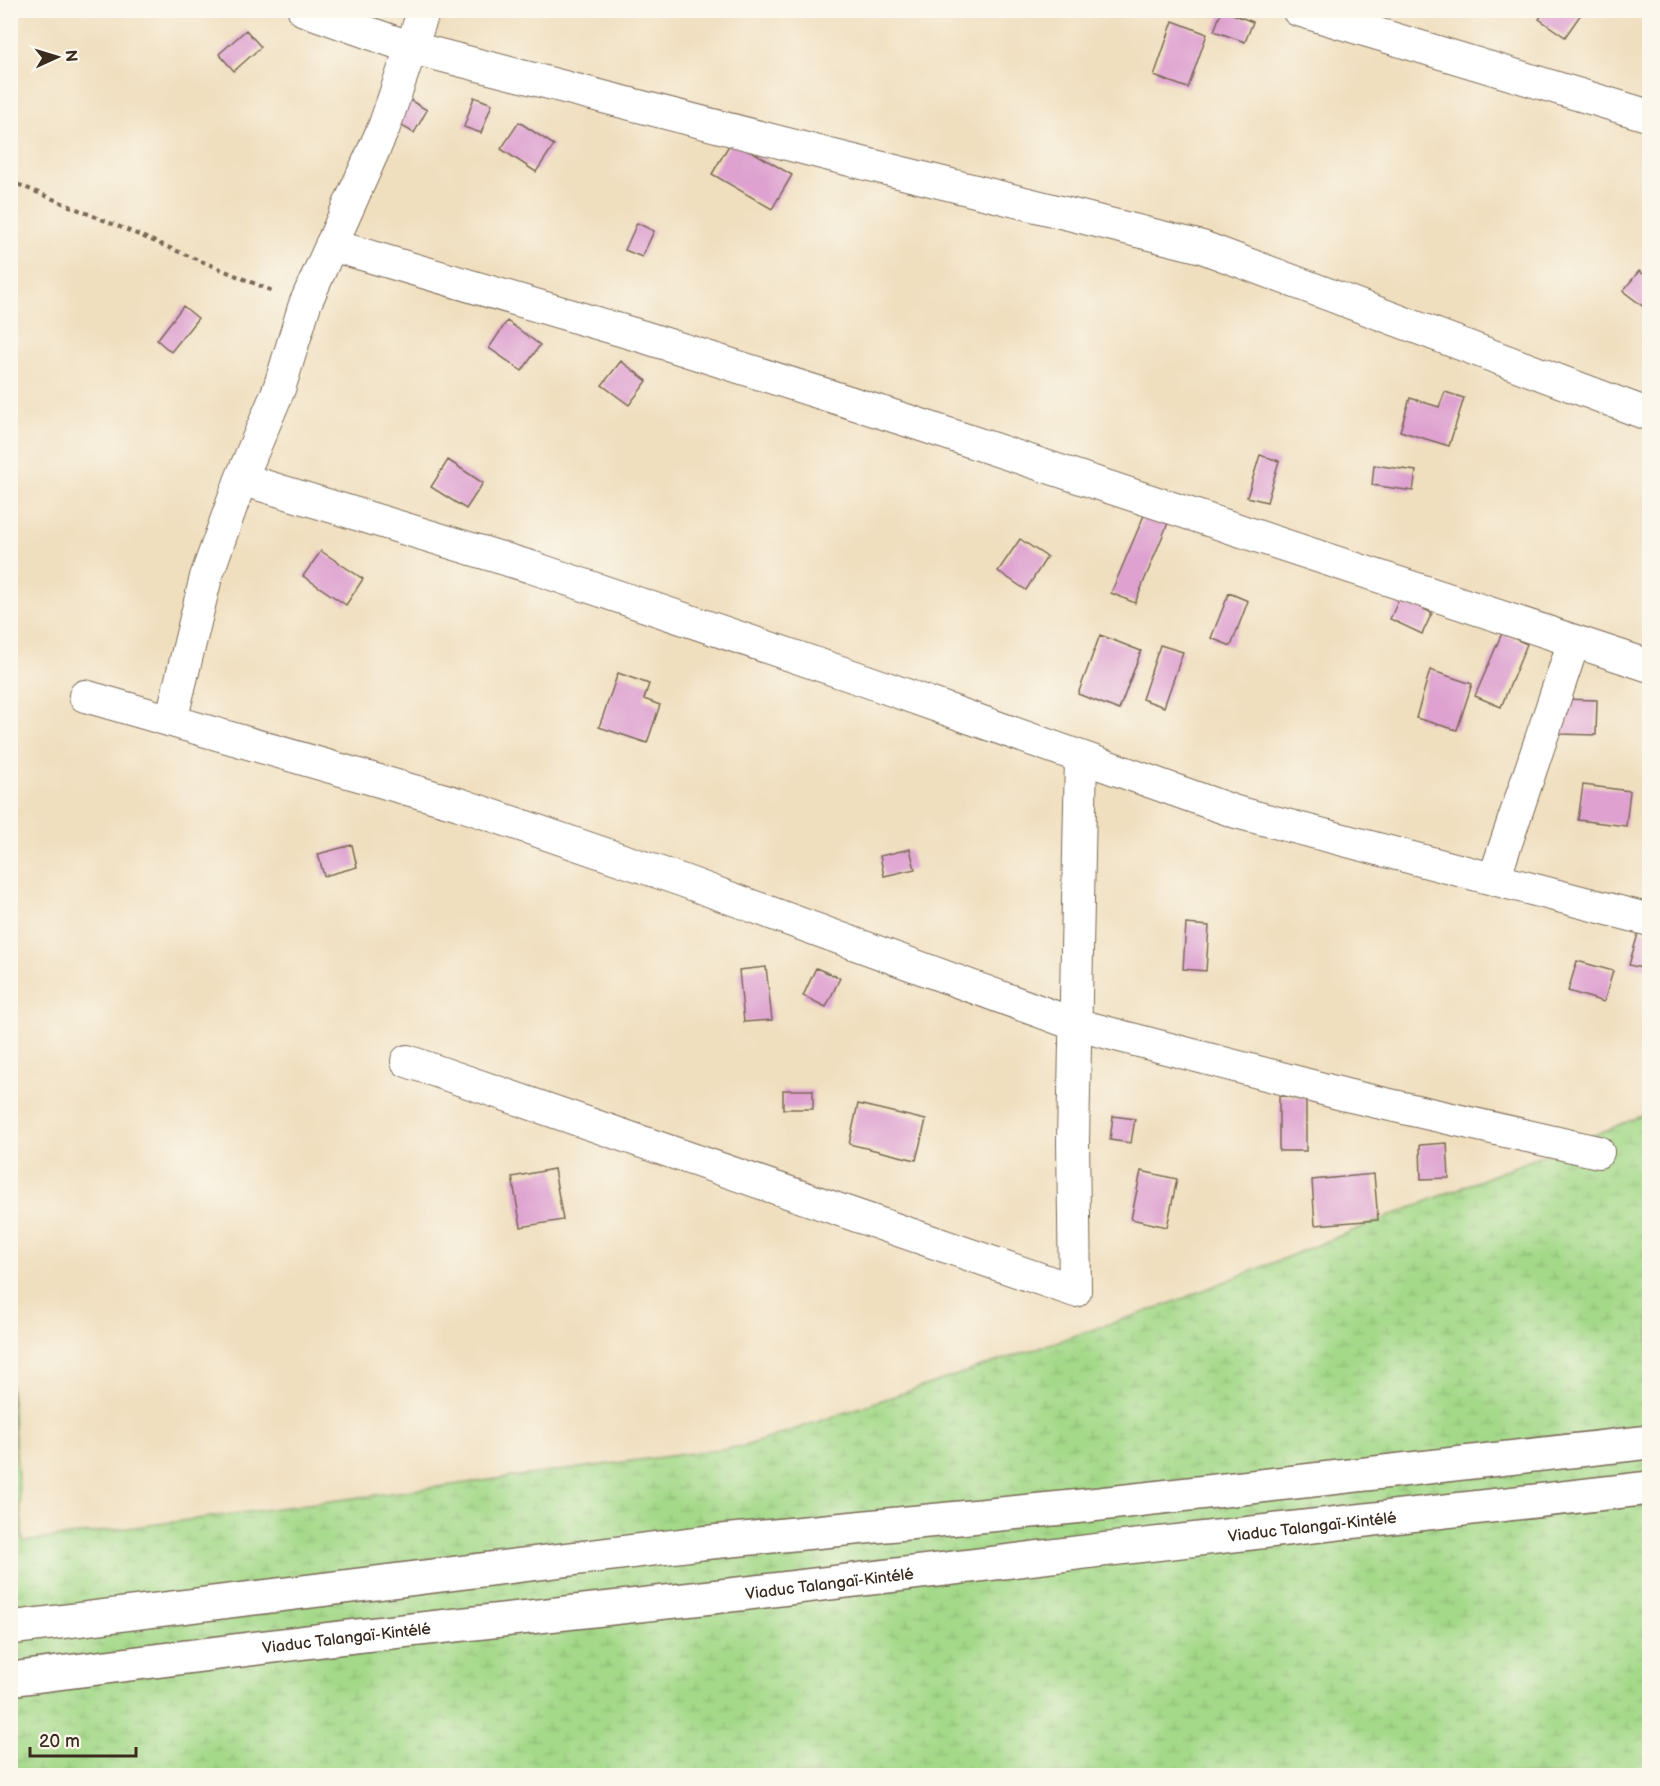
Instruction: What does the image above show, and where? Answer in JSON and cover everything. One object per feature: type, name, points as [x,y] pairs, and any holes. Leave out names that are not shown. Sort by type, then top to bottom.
[{"type":"highway","points":[[10,1628],[701,1543],[1084,1506],[1650,1442]]},
{"type":"highway","name":"Viaduc Talangaï-Kintélé","points":[[10,1679],[347,1637],[748,1593],[1101,1550],[1650,1488]]},
{"type":"street","points":[[304,10],[412,48],[1202,247],[1650,415]]},
{"type":"street","points":[[171,721],[206,577],[241,479],[279,389],[304,304],[384,127],[424,10]]},
{"type":"street","points":[[1298,10],[1650,116]]},
{"type":"street","points":[[331,245],[656,340],[912,422],[1650,666]]},
{"type":"street","points":[[241,479],[531,567],[1236,812],[1650,920]]},
{"type":"street","points":[[1494,879],[1574,641]]},
{"type":"street","points":[[85,696],[459,804],[681,880],[1074,1024],[1346,1095],[1598,1152]]},
{"type":"street","points":[[407,1061],[1075,1291],[1074,1024],[1081,757]]},
{"type":"path","points":[[10,181],[304,304]]},
{"type":"green space","points":[[1649,1113],[1649,1775],[11,1775],[10,1377],[23,1542],[745,1446],[1169,1304]]},
{"type":"building","points":[[1222,10],[1253,22],[1245,42],[1214,31]]},
{"type":"building","points":[[1545,10],[1575,10],[1581,14],[1565,37],[1539,19]]},
{"type":"building","points":[[1173,21],[1207,34],[1188,88],[1154,76]]},
{"type":"building","points":[[246,30],[261,47],[234,71],[219,54]]},
{"type":"building","points":[[474,97],[492,104],[481,133],[464,127]]},
{"type":"building","points":[[408,99],[427,110],[414,133],[395,122]]},
{"type":"building","points":[[519,122],[554,145],[536,172],[501,149]]},
{"type":"building","points":[[732,140],[792,175],[772,209],[712,174]]},
{"type":"building","points":[[637,223],[654,231],[642,257],[625,250]]},
{"type":"building","points":[[1639,271],[1650,279],[1650,302],[1645,308],[1623,291]]},
{"type":"building","points":[[183,306],[198,318],[171,352],[157,340]]},
{"type":"building","points":[[507,321],[540,345],[522,371],[489,348]]},
{"type":"building","points":[[621,361],[647,381],[629,405],[602,385]]},
{"type":"building","points":[[1445,392],[1464,398],[1449,446],[1400,431],[1410,398],[1439,407]]},
{"type":"building","points":[[1260,455],[1279,461],[1267,502],[1247,497]]},
{"type":"building","points":[[448,460],[483,483],[466,509],[431,487]]},
{"type":"building","points":[[1374,465],[1416,471],[1413,491],[1372,485]]},
{"type":"building","points":[[1145,513],[1168,523],[1135,603],[1111,593]]},
{"type":"building","points":[[1020,539],[1047,557],[1026,590],[998,571]]},
{"type":"building","points":[[321,551],[363,579],[346,605],[303,576]]},
{"type":"building","points":[[1229,593],[1248,601],[1231,646],[1211,638]]},
{"type":"building","points":[[1400,597],[1432,613],[1422,634],[1390,619]]},
{"type":"building","points":[[1502,633],[1527,644],[1501,707],[1475,696]]},
{"type":"building","points":[[1100,635],[1141,651],[1119,710],[1078,694]]},
{"type":"building","points":[[1160,645],[1183,652],[1164,707],[1142,699]]},
{"type":"building","points":[[1430,670],[1472,684],[1457,730],[1416,718]]},
{"type":"building","points":[[618,673],[649,684],[644,699],[660,705],[647,743],[599,727]]},
{"type":"building","points":[[1560,699],[1597,700],[1596,735],[1559,734]]},
{"type":"building","points":[[1583,785],[1630,791],[1626,826],[1578,820]]},
{"type":"building","points":[[352,845],[357,867],[324,876],[318,854]]},
{"type":"building","points":[[910,849],[915,869],[884,876],[880,856]]},
{"type":"building","points":[[1186,924],[1209,926],[1206,971],[1183,969]]},
{"type":"building","points":[[1639,930],[1650,932],[1650,970],[1629,965]]},
{"type":"building","points":[[1577,961],[1613,971],[1604,1002],[1568,991]]},
{"type":"building","points":[[766,967],[772,1020],[744,1022],[739,970]]},
{"type":"building","points":[[816,968],[840,978],[826,1007],[803,996]]},
{"type":"building","points":[[783,1090],[813,1090],[813,1109],[783,1109]]},
{"type":"building","points":[[1279,1096],[1306,1097],[1306,1151],[1279,1151]]},
{"type":"building","points":[[858,1104],[926,1120],[916,1160],[849,1144]]},
{"type":"building","points":[[1113,1116],[1135,1119],[1131,1143],[1110,1140]]},
{"type":"building","points":[[1447,1143],[1449,1178],[1421,1179],[1420,1145]]},
{"type":"building","points":[[554,1169],[563,1220],[521,1227],[512,1177]]},
{"type":"building","points":[[1141,1171],[1177,1179],[1167,1227],[1131,1219]]},
{"type":"building","points":[[1374,1174],[1378,1220],[1315,1225],[1312,1180]]}]
